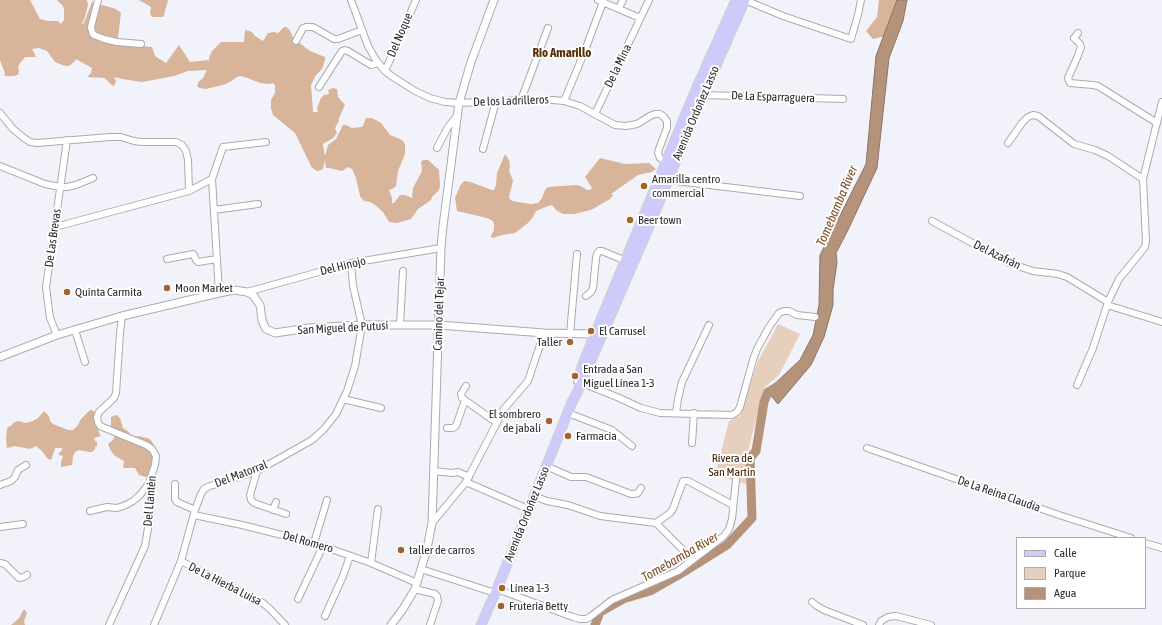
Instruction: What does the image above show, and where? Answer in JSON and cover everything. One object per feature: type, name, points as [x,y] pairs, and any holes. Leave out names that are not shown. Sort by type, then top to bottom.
[{"type":"main road","name":"Avenida Ordoñez Lasso","points":[[481,625],[576,395],[579,382],[626,262],[694,94],[736,0]]},
{"type":"main road","name":"Avenida Ordoñez Lasso","points":[[598,335],[668,180],[703,95],[745,0]]},
{"type":"street","points":[[98,0],[91,28],[94,35],[117,42],[141,44]]},
{"type":"street","name":"De los Ladrilleros","points":[[351,0],[368,46],[385,71],[430,98],[445,102],[459,103],[521,100],[564,101],[580,106],[616,125],[626,126],[637,124],[655,114],[664,116],[667,128],[658,153],[663,160],[667,162]]},
{"type":"street","name":"Del Noque","points":[[385,71],[416,0]]},
{"type":"street","name":"Camino del Tejar","points":[[391,625],[403,609],[416,586],[422,569],[432,523],[441,248],[459,103],[471,62],[494,0]]},
{"type":"street","points":[[620,8],[623,0]]},
{"type":"street","name":"De la Mina","points":[[595,114],[649,0]]},
{"type":"street","points":[[745,0],[783,16],[851,39],[861,0]]},
{"type":"street","points":[[564,101],[584,53],[600,1],[620,8],[640,18]]},
{"type":"street","points":[[296,42],[303,28],[306,27],[313,27],[334,39],[338,39],[362,30]]},
{"type":"street","points":[[521,100],[548,28]]},
{"type":"street","points":[[1078,33],[1074,38],[1081,47],[1068,78],[1070,83],[1093,84],[1098,86],[1159,121]]},
{"type":"street","points":[[319,87],[342,51],[348,51],[371,65],[378,62]]},
{"type":"street","name":"De La Esparraguera","points":[[703,95],[843,99]]},
{"type":"street","points":[[483,149],[496,101]]},
{"type":"street","points":[[1077,386],[1093,348],[1108,303],[1119,279],[1145,246],[1143,179],[1159,121],[1162,102]]},
{"type":"street","points":[[0,113],[13,129],[30,142],[44,143],[110,137],[122,137],[142,142],[176,142],[182,145],[186,151],[188,160],[189,191]]},
{"type":"street","points":[[1008,143],[1028,117],[1033,115],[1038,116],[1074,144],[1108,156],[1143,179]]},
{"type":"street","points":[[437,148],[448,127],[457,116]]},
{"type":"street","name":"De Las Brevas","points":[[57,335],[50,318],[46,287],[67,140]]},
{"type":"street","points":[[219,293],[212,179],[223,147],[266,142]]},
{"type":"street","points":[[0,166],[45,184],[60,187],[76,185],[93,178]]},
{"type":"street","points":[[55,226],[189,191],[212,179]]},
{"type":"street","points":[[668,180],[800,196]]},
{"type":"street","points":[[214,210],[258,204]]},
{"type":"street","name":"Del Azafrán","points":[[932,221],[1009,264],[1033,271],[1058,274],[1067,277],[1108,303],[1162,322]]},
{"type":"street","name":"Del Hinojo","points":[[247,292],[351,263],[441,248]]},
{"type":"street","points":[[586,296],[593,288],[596,258],[599,251],[626,262]]},
{"type":"street","points":[[167,259],[193,254],[198,262],[217,259]]},
{"type":"street","points":[[570,334],[577,254]]},
{"type":"street","points":[[351,263],[353,286],[362,325]]},
{"type":"street","points":[[400,325],[403,271]]},
{"type":"street","points":[[0,357],[57,335],[122,316],[234,290],[247,292]]},
{"type":"street","name":"San Miguel de Putusí","points":[[247,292],[253,295],[260,305],[262,320],[266,329],[275,333],[308,328],[362,325],[400,325],[598,335]]},
{"type":"street","points":[[579,382],[642,408],[660,413],[732,415],[737,412],[740,407],[752,360],[757,349],[769,327],[779,314],[784,311],[789,311],[797,315],[815,317]]},
{"type":"street","name":"Del Llantén","points":[[109,625],[145,546],[151,510],[150,482],[156,456],[152,450],[135,440],[100,426],[98,422],[97,417],[99,412],[114,398],[116,393],[122,316]]},
{"type":"street","name":"Del Matorral","points":[[154,625],[181,561],[195,512],[204,489],[257,471],[312,440],[324,429],[336,414],[347,391],[355,366],[362,325]]},
{"type":"street","points":[[676,413],[682,382],[709,325]]},
{"type":"street","points":[[75,330],[85,362]]},
{"type":"street","points":[[432,523],[467,480],[504,409],[528,381],[544,333]]},
{"type":"street","points":[[466,386],[461,396],[464,400],[497,423]]},
{"type":"street","points":[[343,399],[381,408]]},
{"type":"street","points":[[447,428],[453,428],[456,426],[464,400]]},
{"type":"street","points":[[568,413],[612,430],[632,446]]},
{"type":"street","points":[[692,443],[694,413]]},
{"type":"street","name":"De La Reina Claudia","points":[[867,448],[1059,515],[1128,537]]},
{"type":"street","points":[[0,485],[12,481],[18,470],[26,465]]},
{"type":"street","points":[[546,466],[572,477],[586,477],[631,494],[638,493],[641,488]]},
{"type":"street","points":[[257,471],[250,495],[251,500],[254,503],[286,514]]},
{"type":"street","points":[[434,471],[452,473],[458,472],[467,480],[528,509]]},
{"type":"street","points":[[656,523],[673,509],[680,486],[685,480],[733,505]]},
{"type":"street","points":[[422,569],[496,591],[573,617],[586,619],[612,600],[678,571],[726,534],[731,522],[736,480]]},
{"type":"street","points":[[90,511],[107,507],[117,508],[126,505],[140,495],[150,482]]},
{"type":"street","name":"Del Romero","points":[[175,484],[175,499],[177,502],[195,512],[324,546],[371,563],[435,594],[438,596],[438,601],[430,625]]},
{"type":"street","points":[[534,496],[547,501],[568,505],[600,516],[656,523],[694,560]]},
{"type":"street","points":[[314,543],[327,500]]},
{"type":"street","points":[[273,510],[276,502]]},
{"type":"street","points":[[371,563],[378,509]]},
{"type":"street","points":[[0,527],[23,524]]},
{"type":"street","points":[[1146,543],[1162,548]]},
{"type":"street","points":[[298,599],[324,546]]},
{"type":"street","points":[[325,616],[343,576],[350,556]]},
{"type":"street","name":"De La Hierba Luisa","points":[[181,561],[263,603],[270,608],[285,625]]},
{"type":"street","points":[[0,563],[5,564],[19,578],[27,575]]},
{"type":"street","points":[[812,602],[824,610],[863,625]]},
{"type":"street","points":[[879,625],[882,621],[896,616],[931,625]]},
{"type":"green space","name":"Rivera de San Martin","points":[[778,324],[800,334],[779,375],[765,387],[746,458],[746,484],[715,475],[729,421],[740,416],[757,363]]},
{"type":"shaded area","points":[[0,0],[30,0],[40,19],[58,21],[61,24],[64,20],[64,10],[63,6],[57,0],[87,0],[88,5],[82,23],[83,25],[92,2],[116,9],[121,13],[118,38],[124,46],[152,47],[155,56],[166,63],[179,45],[190,62],[209,60],[212,51],[221,42],[244,42],[245,30],[252,32],[263,41],[268,33],[278,33],[286,27],[289,29],[294,39],[310,51],[325,57],[322,69],[316,75],[311,85],[313,112],[318,112],[317,108],[321,98],[324,95],[329,94],[328,90],[333,88],[337,89],[338,97],[345,105],[335,129],[337,133],[333,138],[323,144],[325,156],[328,145],[336,139],[343,125],[352,128],[361,127],[363,126],[366,118],[372,118],[381,123],[390,135],[402,140],[405,144],[405,154],[398,171],[396,186],[389,190],[392,203],[394,203],[400,195],[405,195],[412,198],[413,188],[422,171],[421,162],[423,160],[428,160],[439,170],[439,190],[431,200],[418,209],[411,219],[397,223],[389,222],[383,212],[370,202],[364,201],[360,196],[356,178],[352,169],[348,167],[342,171],[326,168],[325,160],[323,169],[318,171],[312,168],[295,133],[273,115],[271,100],[275,93],[275,85],[273,83],[260,83],[240,76],[226,84],[206,89],[200,88],[197,85],[199,82],[197,83],[203,78],[207,70],[188,71],[174,76],[142,82],[114,77],[116,81],[114,86],[104,78],[87,77],[91,73],[92,68],[76,59],[69,66],[62,65],[55,62],[47,51],[39,48],[32,49],[36,57],[25,57],[18,66],[18,75],[4,75],[5,73],[0,60]]},
{"type":"shaded area","points":[[139,0],[168,0],[163,17],[152,17],[150,13],[151,7]]},
{"type":"shaded area","points":[[879,0],[900,0],[886,36],[873,39],[866,31],[877,17]]},
{"type":"shaded area","points":[[505,154],[509,160],[509,170],[513,181],[509,197],[510,199],[512,201],[531,204],[538,203],[548,187],[576,185],[590,190],[592,188],[585,177],[600,158],[625,164],[649,163],[656,169],[652,172],[638,175],[611,194],[613,195],[610,199],[591,210],[574,214],[563,214],[556,210],[552,205],[548,206],[536,211],[528,223],[515,233],[493,238],[491,236],[494,230],[493,221],[487,218],[457,211],[455,198],[464,181],[494,190],[497,173]]},
{"type":"shaded area","points":[[90,410],[96,414],[95,421],[101,436],[94,438],[97,442],[97,448],[96,445],[92,452],[79,450],[75,452],[72,465],[61,467],[63,456],[59,455],[59,453],[62,448],[55,448],[51,460],[48,459],[36,446],[30,449],[15,446],[7,448],[7,429],[13,423],[18,421],[26,423],[33,421],[44,411],[49,416],[50,421],[53,424],[68,430],[73,430]]},
{"type":"shaded area","points":[[117,415],[120,418],[123,428],[129,432],[130,436],[139,436],[150,439],[154,445],[154,461],[149,476],[146,477],[139,475],[135,468],[123,467],[124,461],[115,456],[111,451],[108,444],[113,440],[115,432],[111,427],[111,417]]},
{"type":"shaded area","points":[[24,609],[27,613],[24,621],[25,625],[11,625],[19,618]]},
{"type":"water","points":[[897,0],[907,0],[903,21],[889,58],[877,168],[836,253],[837,262],[833,290],[833,305],[824,337],[811,365],[778,404],[767,391],[800,360],[813,335],[819,305],[820,255],[866,164],[876,56]]},
{"type":"waterway","name":"Tomebamba River","points":[[595,625],[600,612],[623,599],[650,591],[727,545],[752,518],[750,458],[756,451],[764,402],[768,392],[778,386]]},
{"type":"place","name":"Amarilla centro commercial","points":[[644,186]]},
{"type":"place","name":"Beer town","points":[[630,220]]},
{"type":"place","name":"Moon Market","points":[[167,288]]},
{"type":"place","name":"Quinta Carmita","points":[[67,292]]},
{"type":"place","name":"El Carrusel","points":[[591,331]]},
{"type":"place","name":"Taller","points":[[570,342]]},
{"type":"place","name":"Entrada a San Miguel Línea 1-3","points":[[575,376]]},
{"type":"place","name":"El sombrero de jabalí","points":[[549,421]]},
{"type":"place","name":"Farmacia","points":[[568,436]]},
{"type":"place","name":"taller de carros","points":[[401,550]]},
{"type":"place","name":"Línea 1-3","points":[[502,588]]},
{"type":"place","name":"Frutería Betty","points":[[501,606]]},
{"type":"district","name":"Rio Amarillo","points":[[562,53]]}]
